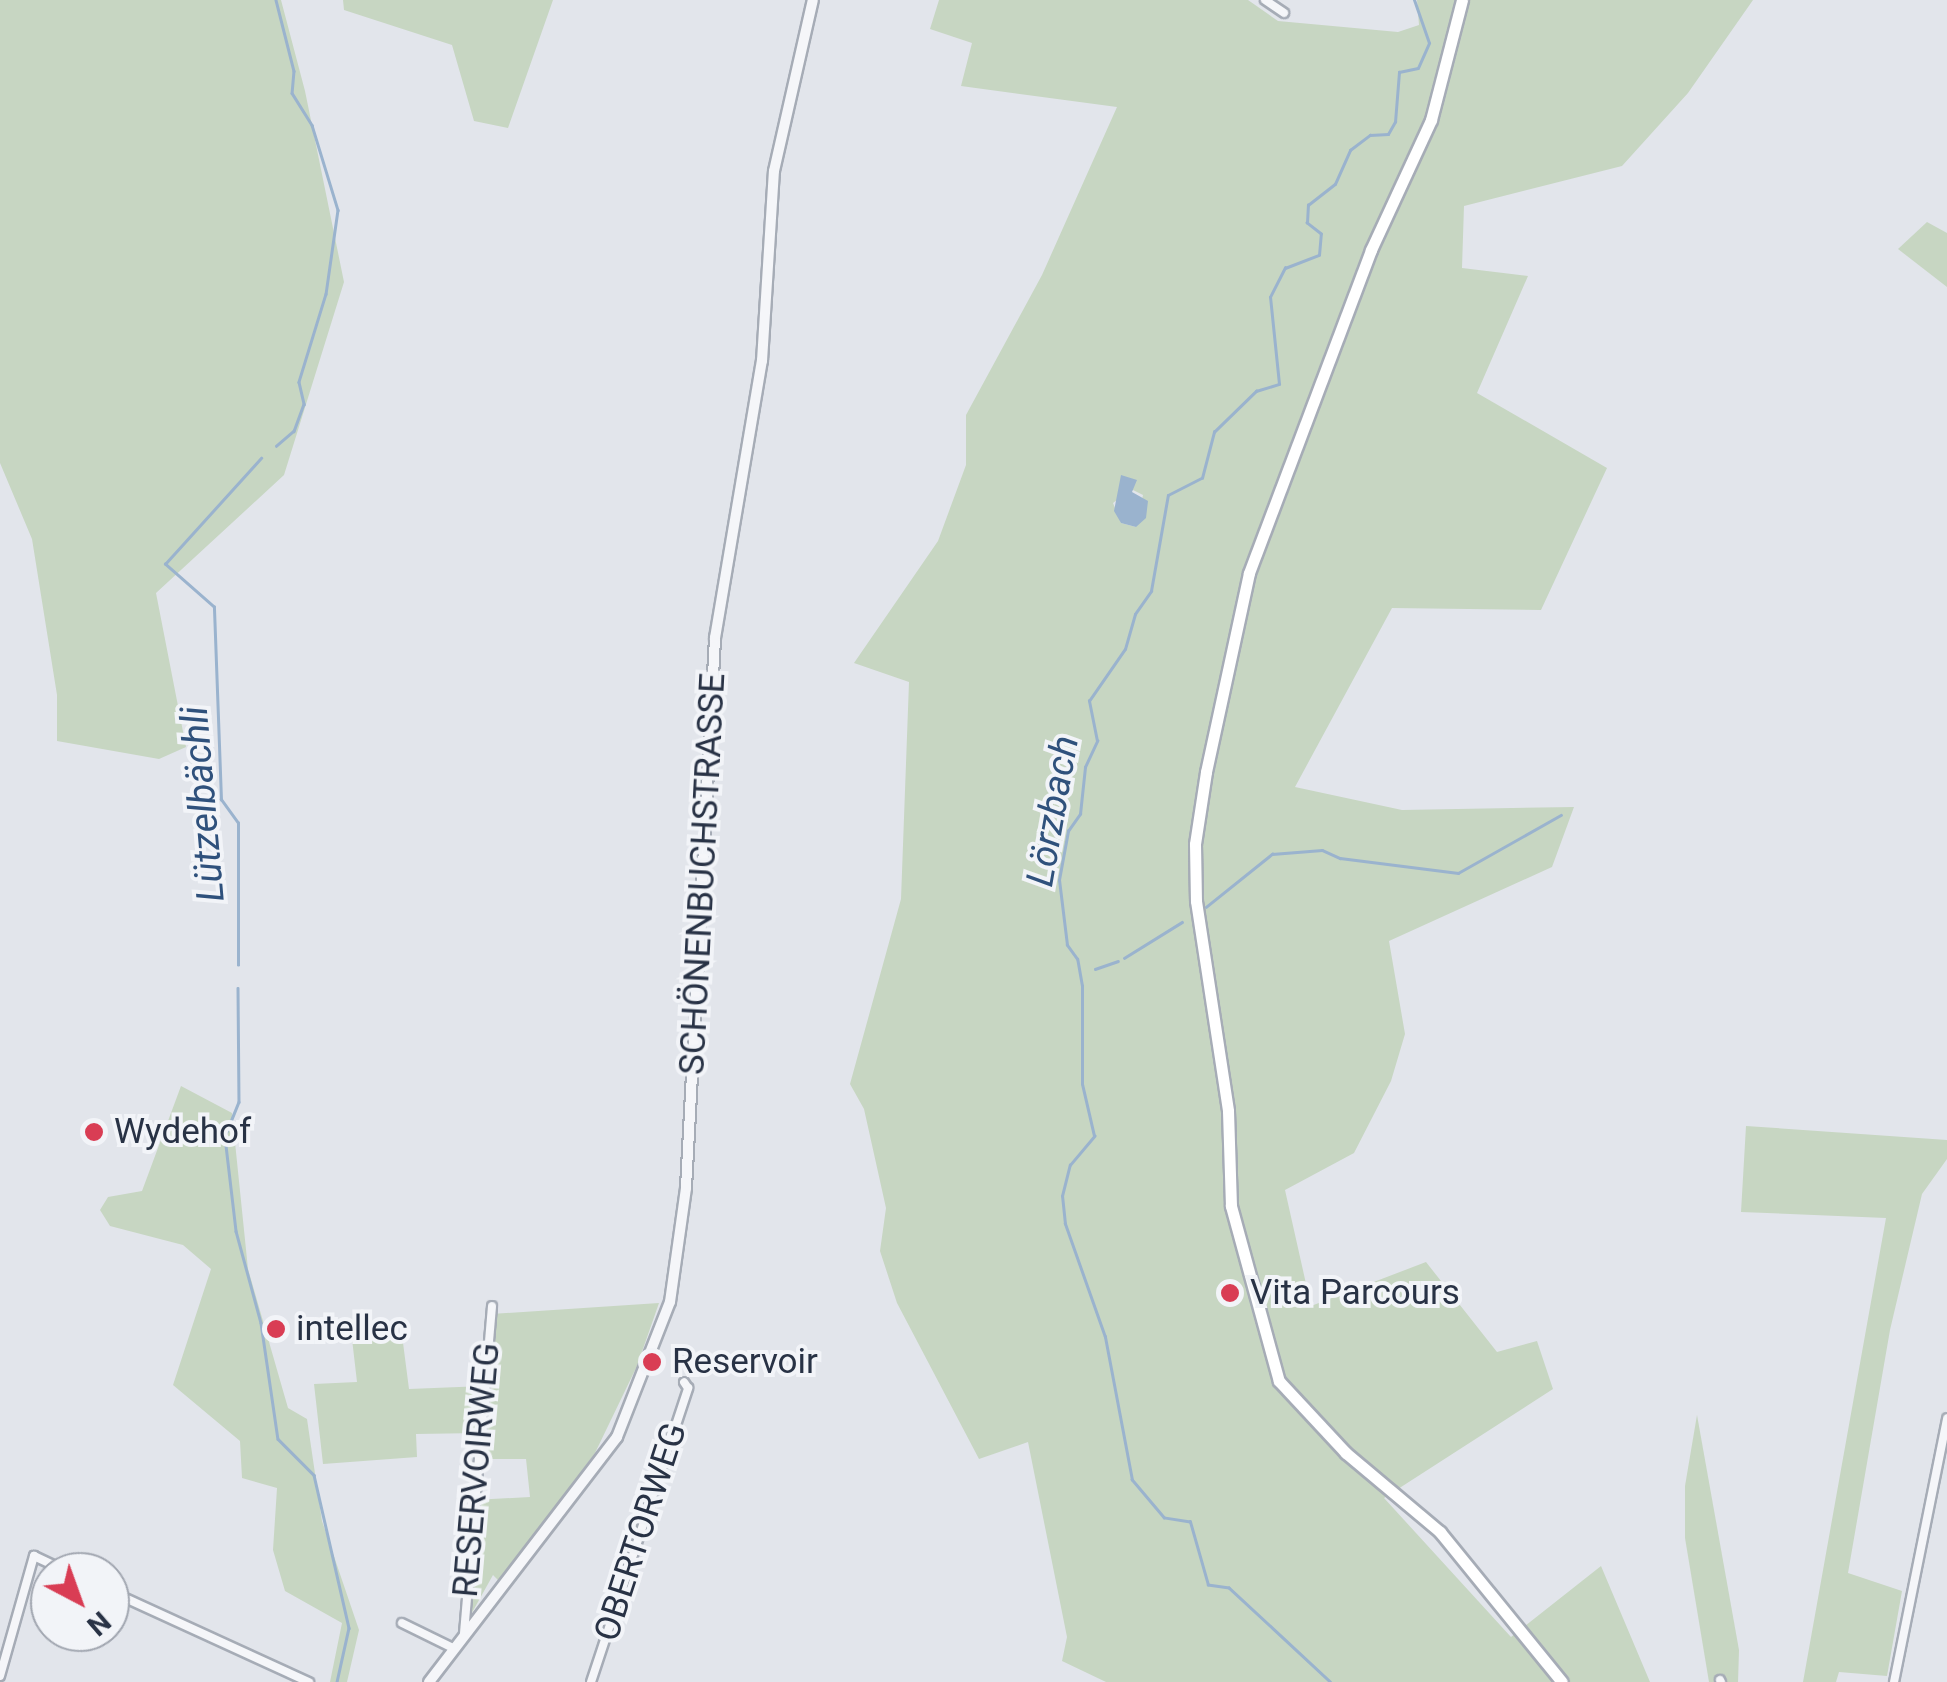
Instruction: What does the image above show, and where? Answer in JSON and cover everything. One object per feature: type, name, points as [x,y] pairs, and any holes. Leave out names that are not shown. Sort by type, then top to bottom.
[{"type":"main road","points":[[1462,0],[1431,120],[1358,283],[1250,573],[1204,790],[1196,900],[1228,1110],[1231,1206],[1279,1381],[1346,1452],[1440,1532],[1562,1682]]},
{"type":"street","name":"SCHÖNENBUCHSTRASSE","points":[[429,1682],[617,1438],[652,1362],[675,1280],[695,1045],[715,638],[767,324],[774,170],[813,0]]},
{"type":"street","points":[[1265,0],[1284,13]]},
{"type":"street","name":"RESERVOIRWEG","points":[[464,1634],[492,1306]]},
{"type":"street","name":"OBERTORWEG","points":[[592,1682],[688,1388],[684,1382]]},
{"type":"street","points":[[1894,1682],[1947,1418]]},
{"type":"street","points":[[0,1676],[30,1570]]},
{"type":"street","points":[[130,1600],[309,1682]]},
{"type":"street","points":[[402,1623],[453,1648]]},
{"type":"green space","points":[[0,0],[281,0],[305,91],[344,282],[284,475],[156,593],[186,747],[159,759],[57,741],[57,695],[32,539],[0,463]]},
{"type":"green space","points":[[343,0],[553,0],[508,128],[474,121],[452,45],[344,10]]},
{"type":"green space","points":[[939,0],[1248,0],[1278,21],[1398,32],[1419,25],[1417,0],[1753,0],[1688,93],[1622,166],[1464,206],[1462,268],[1528,276],[1477,393],[1607,468],[1541,610],[1392,608],[1295,787],[1402,810],[1574,807],[1552,867],[1389,941],[1405,1034],[1391,1081],[1354,1153],[1285,1190],[1311,1306],[1426,1262],[1497,1352],[1537,1341],[1553,1389],[1384,1498],[1511,1637],[1601,1566],[1650,1682],[1106,1682],[1062,1661],[1067,1637],[1028,1442],[979,1459],[897,1303],[880,1251],[886,1208],[864,1109],[850,1084],[901,899],[909,682],[854,663],[938,541],[966,465],[966,415],[1042,275],[1117,107],[961,86],[972,43],[930,29]],"holes":[[[1131,489],[1143,495],[1136,527],[1121,523],[1113,503]]]},
{"type":"green space","points":[[1927,222],[1947,233],[1947,287],[1898,249]]},
{"type":"green space","points":[[181,1086],[232,1113],[248,1269],[288,1408],[307,1419],[322,1521],[359,1630],[347,1682],[330,1682],[342,1623],[285,1591],[273,1550],[277,1488],[242,1478],[240,1441],[173,1385],[211,1269],[183,1245],[110,1226],[100,1210],[108,1197],[142,1191]]},
{"type":"green space","points":[[1746,1126],[1947,1140],[1947,1159],[1922,1194],[1890,1330],[1848,1573],[1902,1591],[1887,1676],[1839,1672],[1836,1682],[1803,1682],[1886,1218],[1741,1212]]},
{"type":"green space","points":[[659,1303],[637,1366],[595,1453],[500,1582],[493,1575],[469,1618],[473,1500],[530,1497],[526,1459],[478,1459],[480,1433],[416,1434],[417,1457],[323,1464],[314,1384],[357,1382],[352,1339],[402,1335],[409,1389],[484,1386],[491,1314]]},
{"type":"green space","points":[[1697,1415],[1739,1650],[1738,1682],[1709,1682],[1685,1538],[1685,1486]]},
{"type":"water","points":[[1121,475],[1137,480],[1132,492],[1148,501],[1146,518],[1136,527],[1121,523],[1114,511]]},
{"type":"waterway","name":"Lützelbächli","points":[[276,0],[294,71],[292,93],[312,125],[338,210],[326,294],[299,382],[304,404],[294,431],[277,446]]},
{"type":"waterway","name":"Lörzbach","points":[[1330,1682],[1229,1588],[1208,1585],[1190,1522],[1164,1518],[1132,1480],[1105,1337],[1065,1224],[1062,1196],[1070,1165],[1094,1136],[1082,1084],[1082,986],[1077,959],[1067,945],[1059,880],[1068,831],[1080,814],[1085,767],[1097,741],[1089,701],[1125,649],[1135,614],[1151,591],[1168,495],[1202,478],[1214,432],[1256,391],[1279,384],[1270,297],[1285,268],[1319,255],[1321,234],[1307,223],[1308,205],[1335,184],[1350,150],[1370,135],[1388,134],[1395,122],[1399,72],[1418,68],[1429,43],[1414,0]]},
{"type":"waterway","name":"Lützelbächli","points":[[238,965],[238,823],[221,800],[214,607],[165,564],[261,458]]},
{"type":"waterway","points":[[1206,907],[1272,854],[1322,850],[1340,858],[1458,873],[1561,815]]},
{"type":"waterway","points":[[1124,958],[1182,922]]},
{"type":"waterway","points":[[1095,969],[1118,961]]},
{"type":"waterway","name":"Lützelbächli","points":[[238,988],[239,1102],[225,1137],[236,1231],[261,1323],[278,1439],[314,1475],[349,1628],[337,1682]]},
{"type":"place","name":"Wydehof","points":[[94,1132]]},
{"type":"place","name":"Vita Parcours","points":[[1230,1293]]},
{"type":"place","name":"intellec","points":[[276,1329]]},
{"type":"place","name":"Reservoir","points":[[652,1362]]}]
